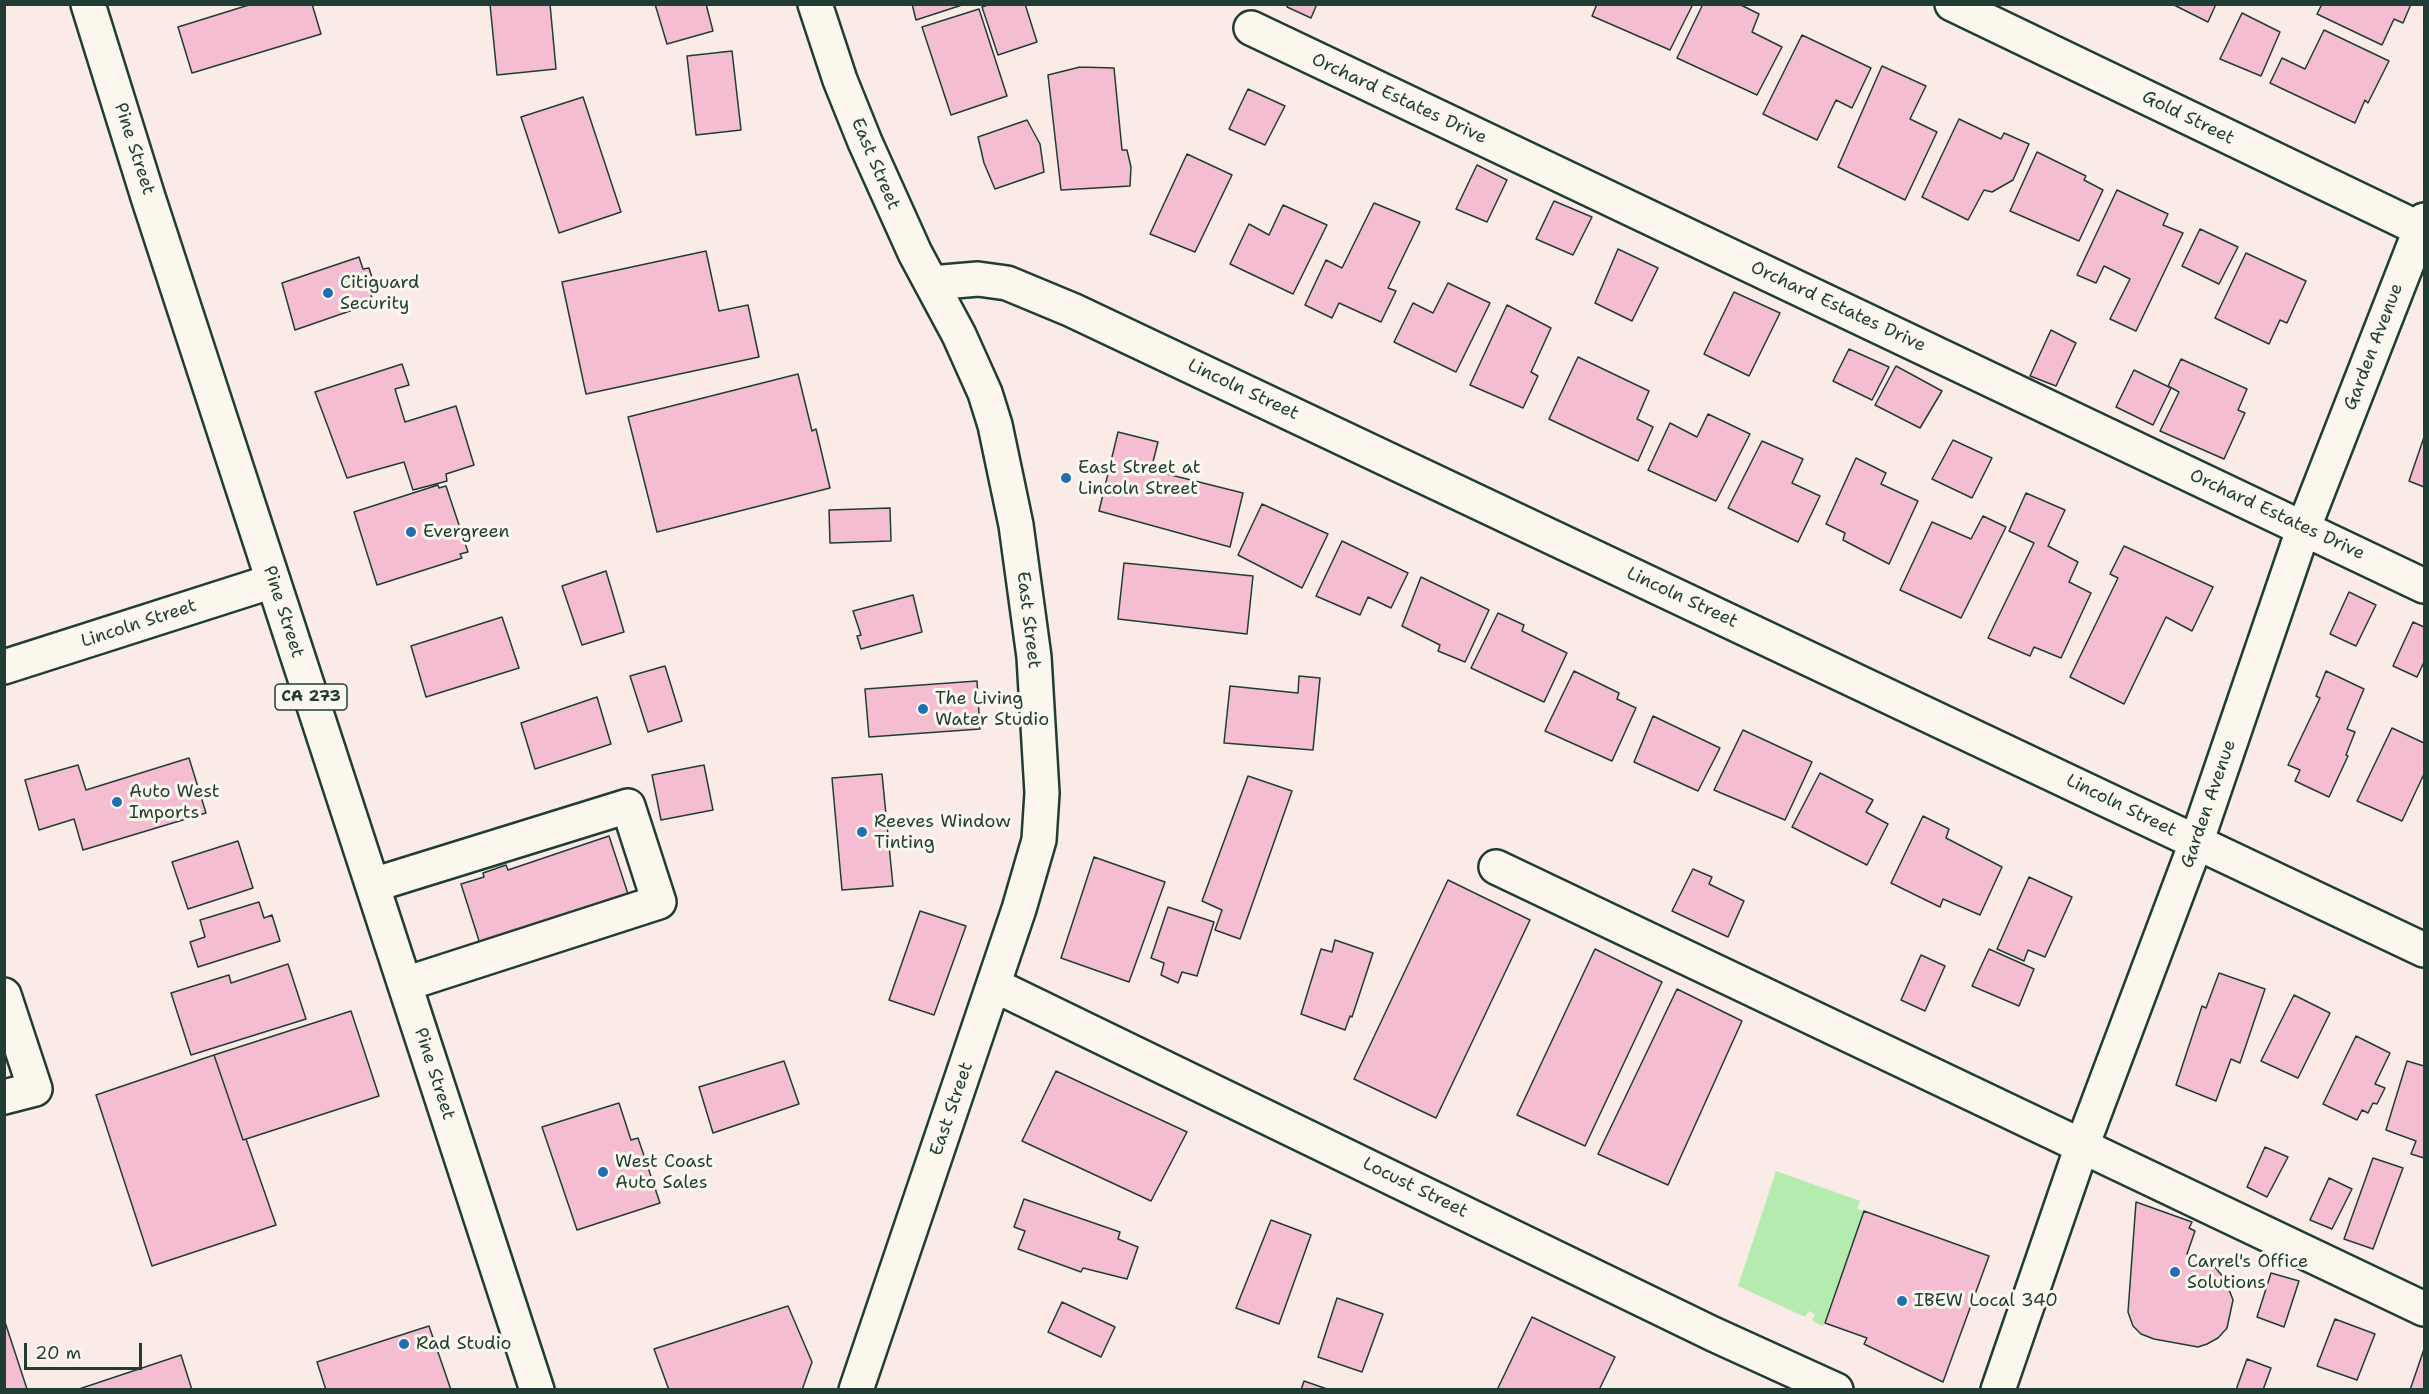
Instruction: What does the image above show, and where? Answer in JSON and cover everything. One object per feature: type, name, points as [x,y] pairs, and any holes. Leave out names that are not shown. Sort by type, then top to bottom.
[{"type":"street","name":"Pine Street","points":[[88,4],[537,1389]]},
{"type":"street","name":"East Street","points":[[815,4],[840,80],[887,195],[959,335],[985,393],[995,425],[1016,525],[1034,657],[1042,793],[1039,840],[994,985],[856,1389]]},
{"type":"street","name":"Gold Street","points":[[1952,4],[2423,226]]},
{"type":"street","name":"Orchard Estates Drive","points":[[1251,28],[2424,586]]},
{"type":"street","name":"Garden Avenue","points":[[1998,1389],[2082,1146],[2196,843],[2304,527],[2423,226]]},
{"type":"street","name":"Lincoln Street","points":[[931,283],[978,279],[1007,283],[1062,306],[2424,950]]},
{"type":"street","name":"Lincoln Street","points":[[4,667],[273,580]]},
{"type":"street","points":[[373,885],[628,807],[659,902],[405,984]]},
{"type":"street","points":[[1496,867],[2424,1309]]},
{"type":"street","name":"Locust Street","points":[[994,985],[1369,1165],[1713,1334],[1836,1389]]},
{"type":"street","points":[[4,995],[35,1089],[4,1097]]},
{"type":"green space","points":[[1776,1171],[1860,1201],[1857,1209],[1864,1211],[1823,1326],[1812,1321],[1815,1314],[1809,1311],[1805,1317],[1738,1286]]},
{"type":"building","points":[[252,4],[312,4],[321,34],[192,73],[178,27]]},
{"type":"building","points":[[490,4],[550,4],[556,69],[497,75]]},
{"type":"building","points":[[655,4],[706,4],[713,31],[667,44]]},
{"type":"building","points":[[912,4],[965,4],[916,20]]},
{"type":"building","points":[[991,4],[1025,4],[1037,42],[998,55],[982,7]]},
{"type":"building","points":[[1288,4],[1317,4],[1311,18],[1287,7]]},
{"type":"building","points":[[1597,4],[1693,4],[1670,50],[1592,16]]},
{"type":"building","points":[[1703,4],[1739,4],[1759,14],[1752,32],[1782,47],[1757,95],[1677,58]]},
{"type":"building","points":[[2172,4],[2216,4],[2208,22]]},
{"type":"building","points":[[2322,4],[2411,4],[2403,23],[2394,19],[2382,45],[2317,14]]},
{"type":"building","points":[[979,9],[1007,96],[951,115],[922,27]]},
{"type":"building","points":[[2242,13],[2280,32],[2261,76],[2220,59]]},
{"type":"building","points":[[2324,30],[2389,61],[2368,103],[2365,100],[2355,123],[2270,83],[2282,58],[2305,69]]},
{"type":"building","points":[[1802,35],[1871,68],[1852,108],[1836,100],[1817,140],[1763,114]]},
{"type":"building","points":[[732,51],[741,130],[696,135],[687,56]]},
{"type":"building","points":[[1882,66],[1926,86],[1910,119],[1937,132],[1905,200],[1838,167]]},
{"type":"building","points":[[1080,67],[1114,68],[1122,150],[1127,150],[1131,167],[1130,186],[1061,190],[1048,75]]},
{"type":"building","points":[[1248,89],[1285,106],[1265,145],[1229,129]]},
{"type":"building","points":[[583,97],[621,212],[559,233],[521,117]]},
{"type":"building","points":[[1959,119],[2001,139],[2004,133],[2029,144],[2013,180],[1992,192],[1984,190],[1968,220],[1922,197]]},
{"type":"building","points":[[1027,120],[1040,144],[1044,172],[995,189],[984,163],[978,137]]},
{"type":"building","points":[[2037,152],[2086,176],[2084,180],[2103,190],[2079,241],[2010,211]]},
{"type":"building","points":[[1187,154],[1232,175],[1195,252],[1150,234]]},
{"type":"building","points":[[1477,165],[1507,180],[1487,222],[1456,209]]},
{"type":"building","points":[[2117,190],[2168,214],[2163,225],[2183,233],[2136,331],[2110,319],[2130,279],[2104,266],[2096,283],[2077,275]]},
{"type":"building","points":[[1554,201],[1592,217],[1573,255],[1536,239]]},
{"type":"building","points":[[1374,203],[1420,222],[1388,288],[1396,291],[1381,322],[1339,303],[1332,318],[1305,305],[1326,260],[1342,268]]},
{"type":"building","points":[[1283,205],[1327,225],[1293,294],[1230,264],[1249,224],[1269,235]]},
{"type":"building","points":[[2200,229],[2238,247],[2219,284],[2182,266]]},
{"type":"building","points":[[1618,249],[1658,268],[1632,321],[1595,303]]},
{"type":"building","points":[[706,251],[719,311],[748,305],[759,357],[586,394],[562,282]]},
{"type":"building","points":[[2246,253],[2306,281],[2287,323],[2280,320],[2269,344],[2215,318]]},
{"type":"building","name":"Citiguard Security","points":[[359,257],[363,269],[369,268],[373,281],[368,283],[373,303],[295,330],[282,283]]},
{"type":"building","points":[[1448,283],[1490,303],[1456,372],[1394,342],[1413,303],[1433,313]]},
{"type":"building","points":[[1734,292],[1780,313],[1749,376],[1704,354]]},
{"type":"building","points":[[1507,305],[1551,328],[1531,372],[1538,376],[1523,408],[1470,385]]},
{"type":"building","points":[[2051,330],[2076,343],[2056,386],[2030,376]]},
{"type":"building","points":[[1849,349],[1889,367],[1872,400],[1833,381]]},
{"type":"building","points":[[1578,357],[1649,391],[1637,419],[1653,427],[1638,461],[1549,419]]},
{"type":"building","points":[[2181,359],[2247,389],[2238,410],[2245,413],[2224,459],[2160,431],[2179,392],[2168,386]]},
{"type":"building","points":[[402,364],[409,385],[395,389],[405,422],[456,406],[474,465],[446,474],[447,481],[413,490],[404,462],[347,478],[315,392]]},
{"type":"building","points":[[1896,366],[1942,391],[1920,428],[1875,405]]},
{"type":"building","points":[[2134,370],[2171,388],[2153,425],[2116,407]]},
{"type":"building","points":[[798,374],[812,431],[816,429],[830,488],[657,532],[628,417]]},
{"type":"building","points":[[1708,414],[1750,434],[1716,501],[1648,470],[1670,423],[1697,437]]},
{"type":"building","points":[[1118,432],[1158,442],[1151,470],[1243,493],[1230,547],[1099,511]]},
{"type":"building","points":[[2424,437],[2424,487],[2409,481]]},
{"type":"building","points":[[1953,440],[1992,458],[1972,498],[1932,479]]},
{"type":"building","points":[[1762,441],[1803,459],[1792,483],[1820,496],[1798,542],[1728,508]]},
{"type":"building","points":[[1856,458],[1886,473],[1881,484],[1918,501],[1889,564],[1843,540],[1845,533],[1826,524]]},
{"type":"building","name":"Evergreen","points":[[438,485],[439,488],[446,486],[468,552],[460,554],[462,558],[377,585],[354,512]]},
{"type":"building","points":[[2026,493],[2065,510],[2048,546],[2078,562],[2069,582],[2091,593],[2061,658],[2034,647],[2030,656],[1988,638],[2034,543],[2009,531]]},
{"type":"building","points":[[1262,504],[1328,534],[1302,588],[1238,555]]},
{"type":"building","points":[[890,508],[891,541],[830,543],[829,510]]},
{"type":"building","points":[[1983,516],[2006,527],[1961,618],[1900,590],[1932,522],[1971,539]]},
{"type":"building","points":[[1342,541],[1408,573],[1391,608],[1368,597],[1360,615],[1316,596]]},
{"type":"building","points":[[2124,546],[2213,587],[2192,631],[2166,617],[2124,704],[2070,677],[2118,578],[2110,574]]},
{"type":"building","points":[[1124,563],[1253,576],[1247,634],[1118,619]]},
{"type":"building","points":[[606,571],[624,632],[582,645],[562,586]]},
{"type":"building","points":[[1421,577],[1489,610],[1465,662],[1438,651],[1440,645],[1402,626]]},
{"type":"building","points":[[2349,592],[2376,605],[2356,646],[2330,634]]},
{"type":"building","points":[[913,595],[922,632],[861,649],[857,636],[861,635],[853,611]]},
{"type":"building","points":[[1498,613],[1524,625],[1522,631],[1567,653],[1544,702],[1471,668]]},
{"type":"building","points":[[502,617],[519,668],[426,697],[411,646]]},
{"type":"building","points":[[2413,622],[2424,627],[2424,662],[2417,677],[2393,666]]},
{"type":"building","points":[[665,666],[682,721],[648,732],[630,676]]},
{"type":"building","points":[[1574,671],[1619,693],[1617,699],[1636,708],[1612,761],[1545,731]]},
{"type":"building","points":[[2326,671],[2364,689],[2347,729],[2355,732],[2346,755],[2348,756],[2329,797],[2295,781],[2300,770],[2288,765],[2320,698],[2316,696]]},
{"type":"building","points":[[1299,676],[1320,678],[1313,750],[1224,743],[1230,686],[1298,693]]},
{"type":"building","name":"The Living Water Studio","points":[[977,681],[980,729],[869,737],[865,689]]},
{"type":"building","points":[[597,697],[611,744],[535,769],[521,723]]},
{"type":"building","points":[[1653,716],[1720,748],[1698,791],[1634,762]]},
{"type":"building","points":[[2392,728],[2424,743],[2424,774],[2402,821],[2357,801]]},
{"type":"building","points":[[1743,730],[1812,762],[1785,820],[1714,790]]},
{"type":"building","name":"Auto West Imports","points":[[189,758],[206,813],[83,850],[74,819],[39,830],[25,780],[78,765],[86,790]]},
{"type":"building","points":[[704,765],[713,810],[661,820],[652,775]]},
{"type":"building","points":[[1820,773],[1873,800],[1866,812],[1888,824],[1867,865],[1792,827]]},
{"type":"building","name":"Reeves Window Tinting","points":[[882,774],[893,886],[842,890],[832,778]]},
{"type":"building","points":[[1248,776],[1292,791],[1240,939],[1215,930],[1222,910],[1202,901]]},
{"type":"building","points":[[1923,816],[1949,829],[1946,838],[2002,867],[1980,915],[1943,899],[1940,907],[1891,883]]},
{"type":"building","points":[[609,836],[630,900],[481,947],[461,884],[484,877],[483,873],[506,865],[508,870]]},
{"type":"building","points":[[238,841],[253,888],[188,909],[172,862]]},
{"type":"building","points":[[1094,857],[1165,882],[1129,982],[1061,958]]},
{"type":"building","points":[[1693,869],[1712,877],[1709,884],[1744,901],[1728,937],[1672,911]]},
{"type":"building","points":[[2029,877],[2072,897],[2045,957],[2028,950],[2024,961],[1997,949]]},
{"type":"building","points":[[1448,880],[1530,920],[1436,1118],[1354,1079]]},
{"type":"building","points":[[259,902],[264,918],[272,915],[280,941],[198,967],[190,942],[205,937],[200,920]]},
{"type":"building","points":[[1168,907],[1214,922],[1197,976],[1182,972],[1178,983],[1161,975],[1164,963],[1151,958]]},
{"type":"building","points":[[920,911],[966,926],[934,1015],[889,1000]]},
{"type":"building","points":[[1335,940],[1373,953],[1352,1017],[1350,1016],[1345,1030],[1301,1014],[1321,949],[1332,952]]},
{"type":"building","points":[[1595,949],[1662,982],[1585,1146],[1517,1115]]},
{"type":"building","points":[[1989,949],[2034,969],[2019,1006],[1972,986]]},
{"type":"building","points":[[1921,955],[1945,966],[1925,1011],[1901,1000]]},
{"type":"building","points":[[288,964],[306,1019],[191,1055],[171,993],[229,975],[231,983]]},
{"type":"building","points":[[2219,973],[2265,989],[2240,1063],[2231,1059],[2216,1101],[2176,1085],[2202,1006],[2206,1008]]},
{"type":"building","points":[[1677,989],[1742,1021],[1668,1185],[1598,1154]]},
{"type":"building","points":[[2294,995],[2330,1013],[2298,1078],[2261,1061]]},
{"type":"building","points":[[351,1011],[379,1096],[243,1140],[214,1055]]},
{"type":"building","points":[[2356,1036],[2390,1053],[2375,1084],[2385,1088],[2377,1104],[2373,1103],[2368,1113],[2362,1110],[2357,1120],[2323,1104]]},
{"type":"building","points":[[214,1055],[243,1140],[246,1139],[276,1225],[152,1266],[96,1095]]},
{"type":"building","points":[[784,1061],[799,1104],[713,1133],[699,1087]]},
{"type":"building","points":[[2407,1061],[2424,1066],[2424,1158],[2411,1154],[2416,1141],[2386,1130]]},
{"type":"building","points":[[1056,1071],[1187,1132],[1151,1201],[1022,1141]]},
{"type":"building","name":"West Coast Auto Sales","points":[[619,1103],[631,1140],[638,1138],[660,1203],[577,1230],[542,1127]]},
{"type":"building","points":[[2265,1147],[2288,1157],[2267,1197],[2247,1187]]},
{"type":"building","points":[[2373,1158],[2403,1168],[2373,1249],[2344,1239]]},
{"type":"building","points":[[2329,1178],[2352,1189],[2332,1229],[2310,1220]]},
{"type":"building","points":[[1024,1199],[1120,1232],[1118,1239],[1138,1247],[1127,1279],[1083,1268],[1081,1272],[1018,1249],[1025,1231],[1014,1227]]},
{"type":"building","name":"Carrel's Office Solutions","points":[[2136,1202],[2192,1222],[2189,1228],[2195,1231],[2187,1254],[2197,1256],[2213,1265],[2225,1279],[2233,1300],[2227,1328],[2218,1338],[2198,1347],[2154,1339],[2141,1334],[2133,1326],[2128,1312]]},
{"type":"building","name":"IBEW Local 340","points":[[1864,1211],[1989,1256],[1943,1382],[1864,1344],[1867,1338],[1825,1323]]},
{"type":"building","points":[[1271,1220],[1311,1235],[1279,1324],[1236,1308]]},
{"type":"building","points":[[2271,1273],[2299,1281],[2284,1327],[2257,1317]]},
{"type":"building","points":[[1337,1298],[1383,1314],[1362,1372],[1318,1357]]},
{"type":"building","points":[[1062,1302],[1115,1327],[1101,1357],[1048,1332]]},
{"type":"building","points":[[788,1306],[812,1362],[802,1390],[669,1390],[654,1349]]},
{"type":"building","points":[[1532,1317],[1615,1357],[1599,1390],[1497,1390]]},
{"type":"building","points":[[4,1319],[27,1389],[25,1390],[4,1390]]},
{"type":"building","points":[[2335,1319],[2375,1334],[2357,1380],[2317,1366]]},
{"type":"building","name":"Rad Studio","points":[[429,1326],[451,1390],[326,1390],[317,1362]]},
{"type":"building","points":[[2424,1349],[2424,1390],[2410,1390]]},
{"type":"building","points":[[181,1355],[192,1390],[76,1390]]},
{"type":"building","points":[[2247,1359],[2271,1368],[2263,1390],[2236,1390]]},
{"type":"building","points":[[1304,1381],[1330,1390],[1301,1390]]},
{"type":"place","name":"Citiguard Security","points":[[328,293]]},
{"type":"place","name":"East Street at Lincoln Street","points":[[1066,478]]},
{"type":"place","name":"Evergreen","points":[[411,532]]},
{"type":"place","name":"The Living Water Studio","points":[[923,709]]},
{"type":"place","name":"Auto West Imports","points":[[117,802]]},
{"type":"place","name":"Reeves Window Tinting","points":[[862,832]]},
{"type":"place","name":"West Coast Auto Sales","points":[[603,1172]]},
{"type":"place","name":"Carrel's Office Solutions","points":[[2175,1272]]},
{"type":"place","name":"IBEW Local 340","points":[[1902,1301]]},
{"type":"place","name":"Rad Studio","points":[[404,1344]]}]
